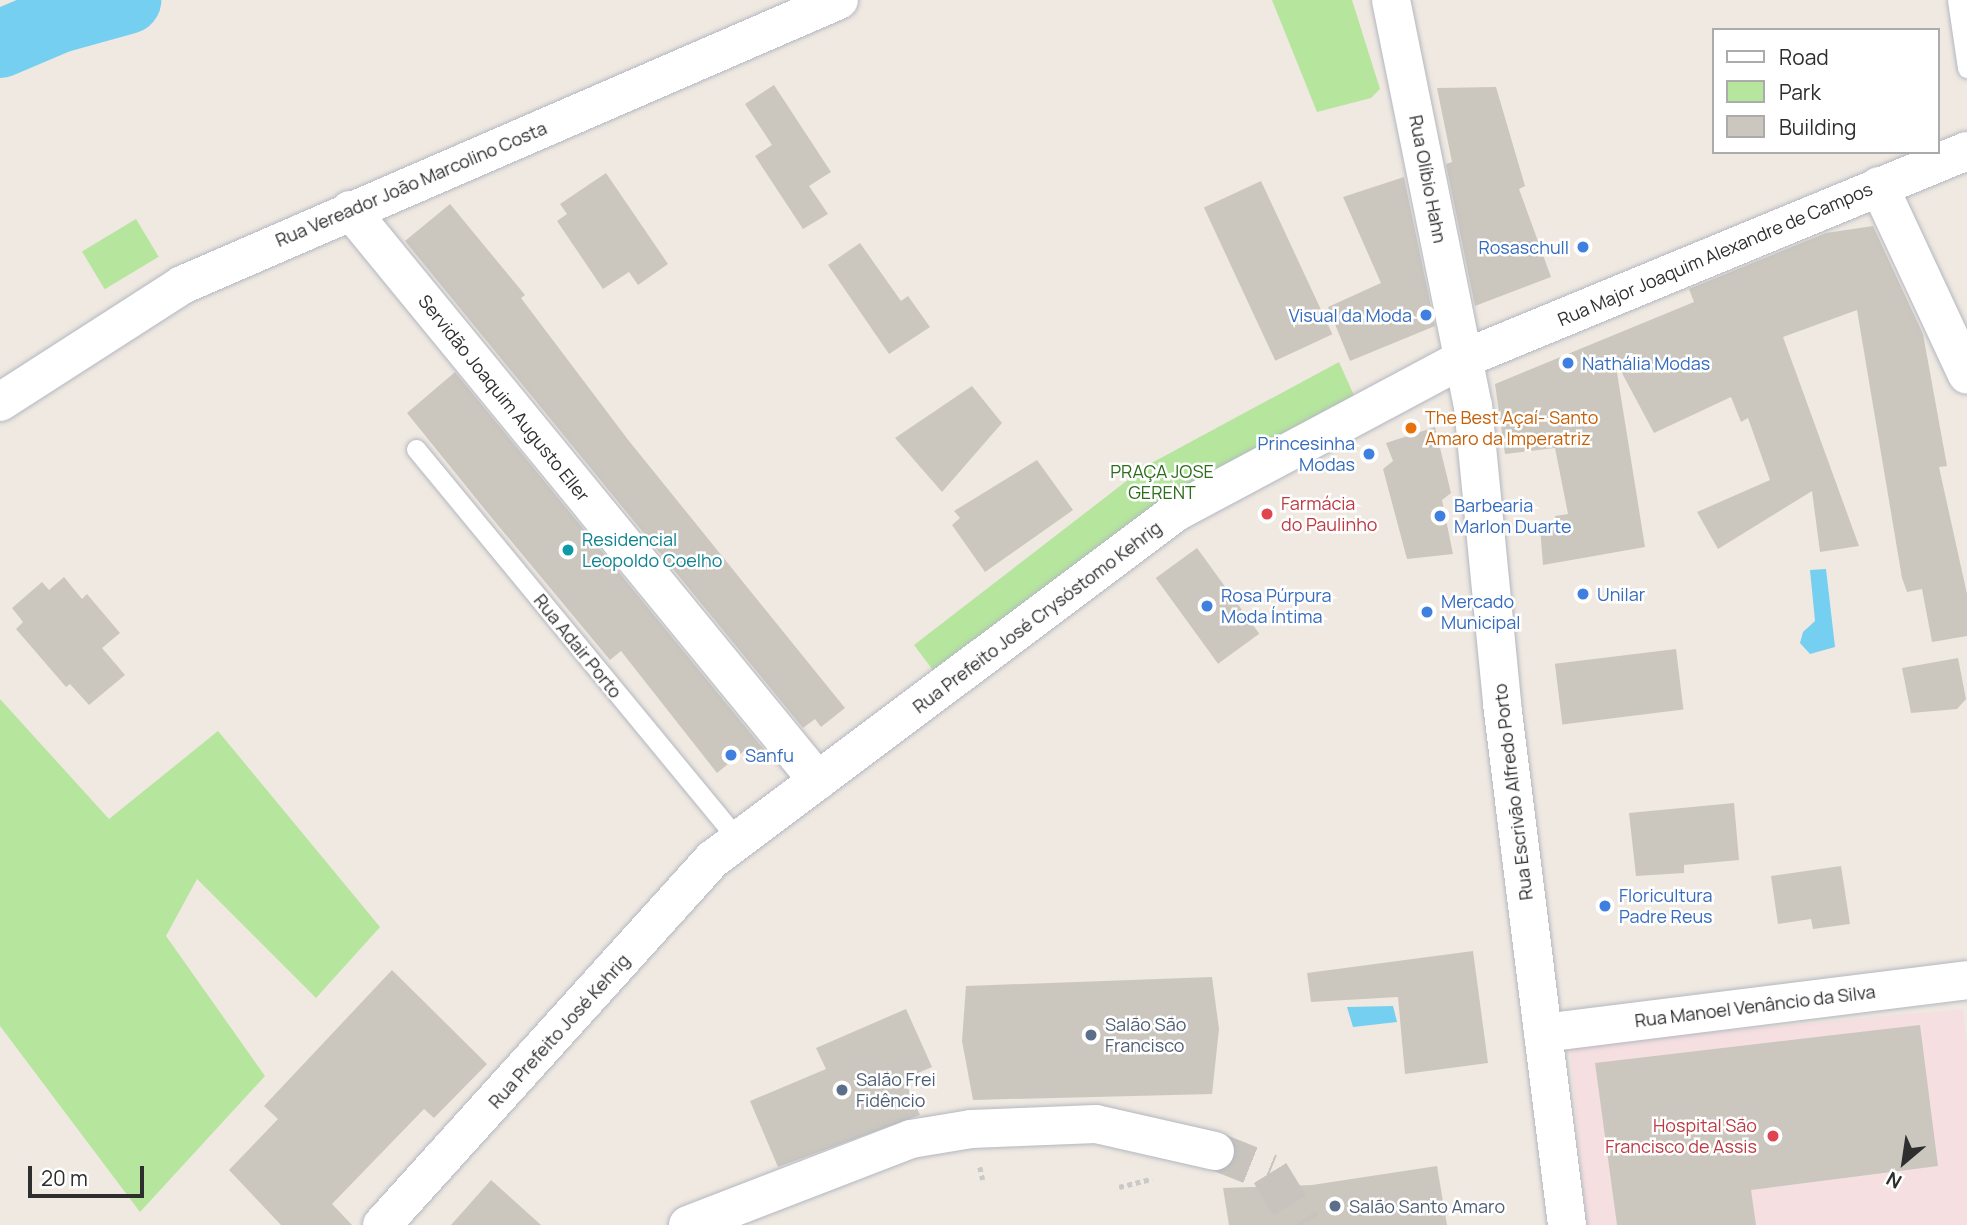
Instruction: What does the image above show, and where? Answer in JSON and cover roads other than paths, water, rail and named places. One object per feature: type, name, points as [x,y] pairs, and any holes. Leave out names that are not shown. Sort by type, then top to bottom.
[{"type":"main road","name":"Rua Vereador João Marcolino Costa","points":[[0,402],[182,285],[839,0]]},
{"type":"main road","name":"Rua Olíbio Hahn","points":[[1391,0],[1464,359]]},
{"type":"main road","name":"Rua Major Joaquim Alexandre de Campos","points":[[1464,359],[1967,151]]},
{"type":"main road","points":[[1879,186],[1967,375]]},
{"type":"main road","name":"Servidão Joaquim Augusto Eller","points":[[350,210],[818,781]]},
{"type":"main road","name":"Rua Prefeito José Crysóstomo Kehrig","points":[[740,842],[1176,512],[1464,359]]},
{"type":"main road","name":"Rua Escrivão Alfredo Porto","points":[[1464,359],[1473,406],[1502,704],[1567,1225]]},
{"type":"main road","name":"Rua Prefeito José Kehrig","points":[[382,1225],[713,859],[740,842]]},
{"type":"main road","name":"Rua Manoel Venâncio da Silva","points":[[1542,1033],[1967,980]]},
{"type":"main road","points":[[688,1225],[911,1139],[971,1129],[1096,1125],[1215,1151]]},
{"type":"lane","points":[[1957,0],[1967,68]]},
{"type":"lane","name":"Rua Adair Porto","points":[[416,449],[740,842]]},
{"type":"water","points":[[1826,569],[1835,647],[1810,654],[1800,643],[1803,632],[1815,621],[1810,570]]},
{"type":"water","points":[[1393,1006],[1397,1022],[1353,1027],[1347,1007]]},
{"type":"waterway","points":[[0,44],[59,19],[127,0]]},
{"type":"tunnel","points":[[1215,1151],[1270,1173],[1302,1225]]},
{"type":"place","name":"Rosaschull","points":[[1583,247]]},
{"type":"place","name":"Visual da Moda","points":[[1426,315]]},
{"type":"place","name":"Nathália Modas","points":[[1568,363]]},
{"type":"place","name":"The Best Açaí- Santo Amaro da Imperatriz","points":[[1411,428]]},
{"type":"place","name":"Princesinha Modas","points":[[1369,454]]},
{"type":"place","name":"Farmácia do Paulinho","points":[[1267,514]]},
{"type":"place","name":"Barbearia Marlon Duarte","points":[[1440,516]]},
{"type":"place","name":"Residencial Leopoldo Coelho","points":[[568,550]]},
{"type":"place","name":"Unilar","points":[[1583,594]]},
{"type":"place","name":"Rosa Púrpura Moda Íntima","points":[[1207,606]]},
{"type":"place","name":"Mercado Municipal","points":[[1427,612]]},
{"type":"place","name":"Sanfu","points":[[731,755]]},
{"type":"place","name":"Floricultura Padre Reus","points":[[1605,906]]},
{"type":"place","name":"Salão São Francisco","points":[[1091,1035]]},
{"type":"place","name":"Salão Frei Fidêncio","points":[[842,1090]]},
{"type":"place","name":"Hospital São Francisco de Assis","points":[[1773,1136]]},
{"type":"place","name":"Salão Santo Amaro","points":[[1335,1206]]},
{"type":"park label","name":"PRAÇA JOSE GERENT","points":[[1162,482]]}]
